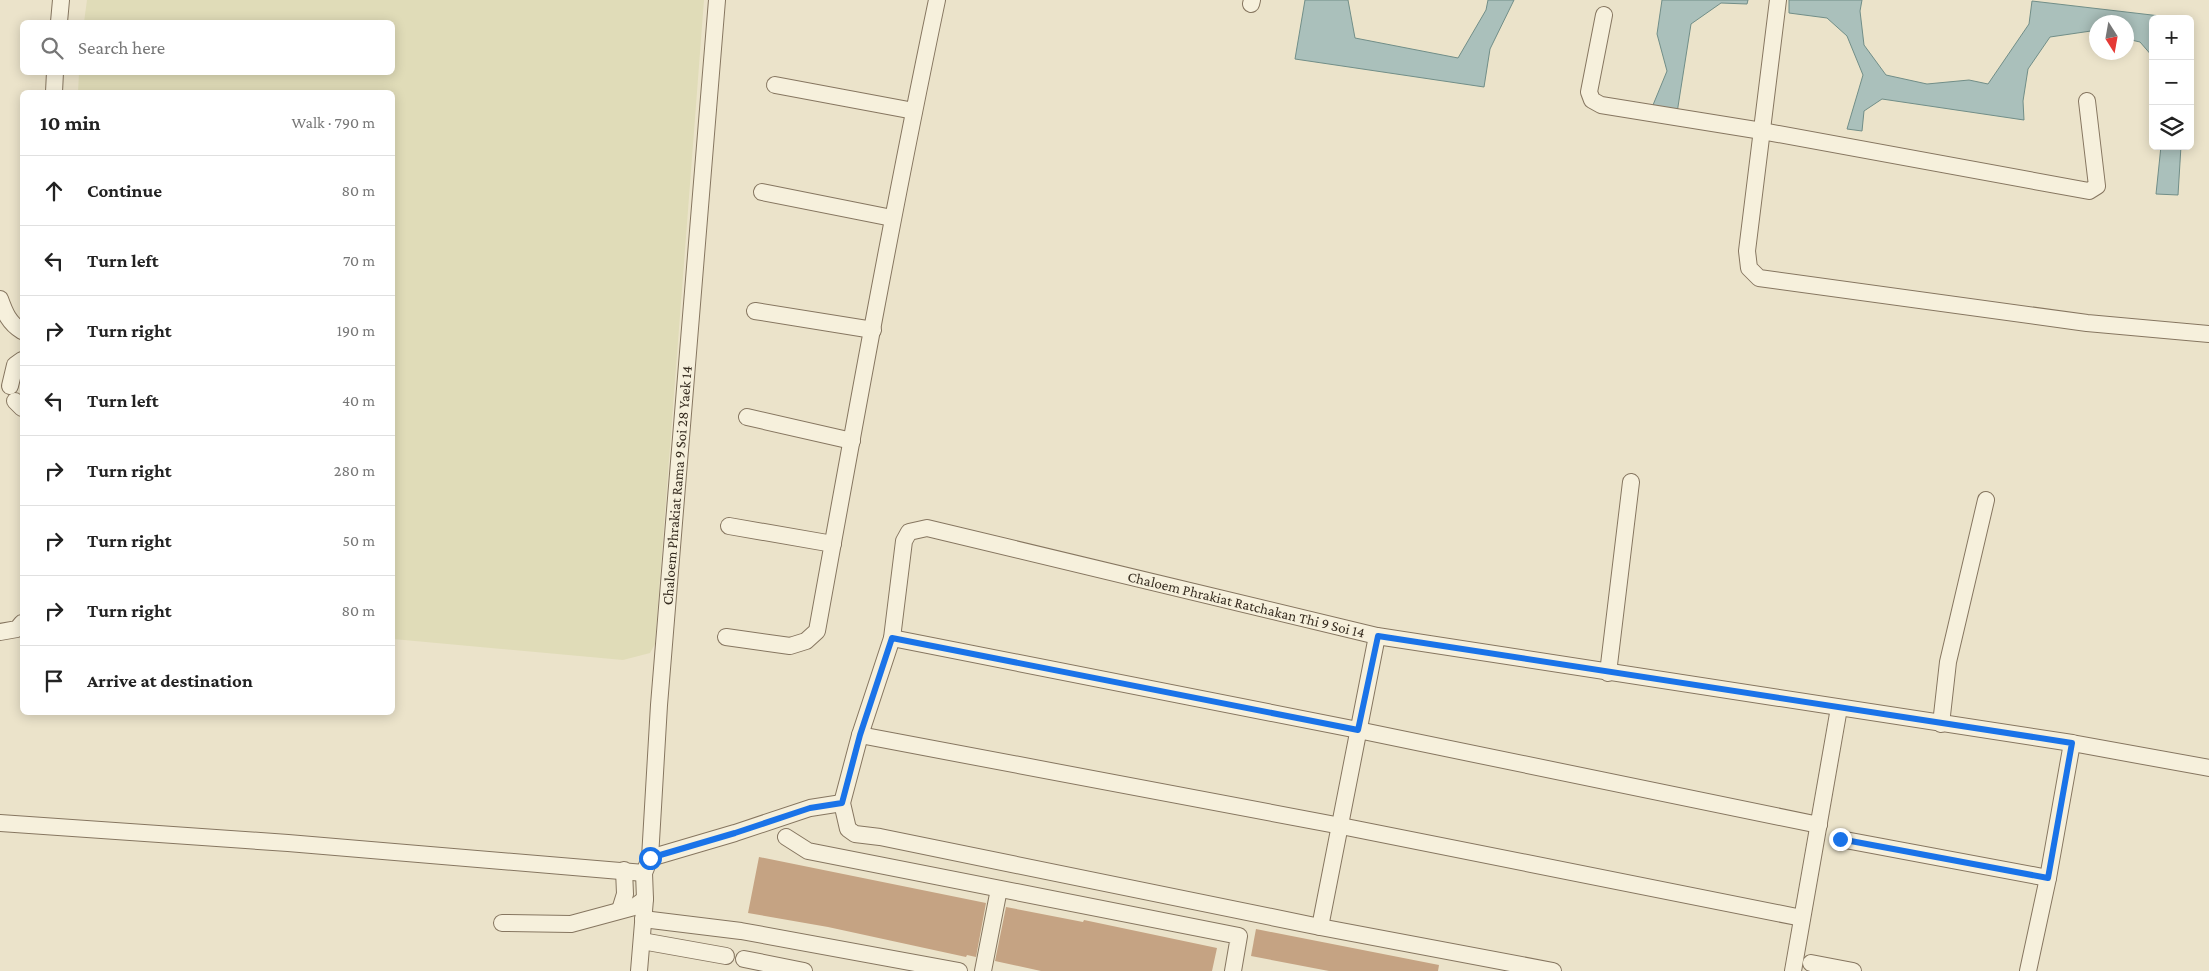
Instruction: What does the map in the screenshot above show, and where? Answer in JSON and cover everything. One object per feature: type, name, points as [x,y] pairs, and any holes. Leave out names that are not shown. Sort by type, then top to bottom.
[{"type":"street","points":[[59,20],[61,0]]},
{"type":"street","name":"Chaloem Phrakiat Rama 9 Soi 28 Yaek 14","points":[[639,971],[658,705],[717,0]]},
{"type":"street","points":[[726,637],[790,646],[806,641],[817,631],[874,330],[892,218],[937,0]]},
{"type":"street","points":[[1778,0],[1748,251],[1748,268],[1759,278],[2086,323],[2209,334]]},
{"type":"street","points":[[1604,15],[1589,92],[1592,100],[1601,105],[1762,131],[2089,191],[2097,186],[2086,101]]},
{"type":"street","points":[[54,90],[55,75]]},
{"type":"street","points":[[775,85],[914,111]]},
{"type":"street","points":[[762,192],[892,218]]},
{"type":"street","points":[[0,299],[5,314],[14,326],[20,330]]},
{"type":"street","points":[[755,311],[874,330]]},
{"type":"street","points":[[16,398],[15,365],[20,361]]},
{"type":"street","points":[[747,417],[852,440]]},
{"type":"street","points":[[1608,673],[1631,482]]},
{"type":"street","points":[[1941,724],[1948,662],[1986,500]]},
{"type":"street","points":[[729,526],[833,544]]},
{"type":"street","name":"Chaloem Phrakiat Ratchakan Thi 9 Soi 14","points":[[892,638],[904,541],[909,532],[927,528],[1378,636],[1608,673],[2072,743],[2209,768]]},
{"type":"street","points":[[0,632],[17,629],[20,625]]},
{"type":"street","points":[[1320,927],[1378,636]]},
{"type":"street","points":[[1553,971],[1320,927],[880,837],[855,834],[848,829],[842,803],[860,735],[892,638],[1358,730],[1819,825]]},
{"type":"street","points":[[1793,971],[1839,708]]},
{"type":"street","points":[[860,735],[1341,826],[1802,918]]},
{"type":"street","points":[[2028,971],[2048,878],[2072,743]]},
{"type":"street","points":[[0,823],[624,870],[647,866],[735,833],[810,808],[842,803]]},
{"type":"street","points":[[786,837],[808,851],[1239,936],[1233,971]]},
{"type":"street","points":[[1840,839],[2048,878]]},
{"type":"street","points":[[620,910],[626,894],[624,870]]},
{"type":"street","points":[[982,971],[999,889]]},
{"type":"street","points":[[502,923],[571,924],[585,922],[634,907],[645,899]]},
{"type":"street","points":[[643,919],[740,931],[922,968],[959,971]]},
{"type":"street","points":[[642,941],[726,956]]},
{"type":"street","points":[[744,959],[804,971]]},
{"type":"street","points":[[1811,963],[1853,971]]},
{"type":"shaded area","points":[[87,0],[704,0],[655,644],[650,653],[623,660],[395,639],[395,90],[78,90],[79,75],[395,75],[395,20],[84,20]]},
{"type":"water","points":[[1305,0],[1348,0],[1355,38],[1458,58],[1486,10],[1488,0],[1514,0],[1490,49],[1484,87],[1295,59]]},
{"type":"water","points":[[1662,0],[1748,0],[1747,4],[1721,3],[1691,24],[1677,113],[1653,105],[1667,71],[1657,34]]},
{"type":"water","points":[[1789,0],[1862,0],[1860,11],[1864,45],[1886,75],[1927,84],[1969,80],[1988,84],[2029,24],[2032,1],[2152,15],[2149,15],[2149,52],[2140,42],[2134,41],[2134,15],[2089,15],[2089,31],[2050,37],[2028,69],[2023,101],[2024,120],[1882,99],[1864,111],[1862,131],[1847,129],[1863,75],[1847,36],[1827,18],[1789,13]]},
{"type":"water","points":[[2161,150],[2181,150],[2178,195],[2156,194]]},
{"type":"building","points":[[759,857],[986,903],[976,957],[967,955],[966,957],[828,927],[748,913]]},
{"type":"building","points":[[1006,907],[1083,922],[1084,920],[1217,948],[1212,971],[1041,971],[995,961]]},
{"type":"building","points":[[1256,929],[1439,965],[1438,971],[1329,971],[1251,956]]},
{"type":"route","points":[[650,858],[691,847],[810,808],[842,803],[860,735],[892,638],[1358,730],[1378,636],[1800,703],[2072,743],[2048,878],[1840,839]]}]
